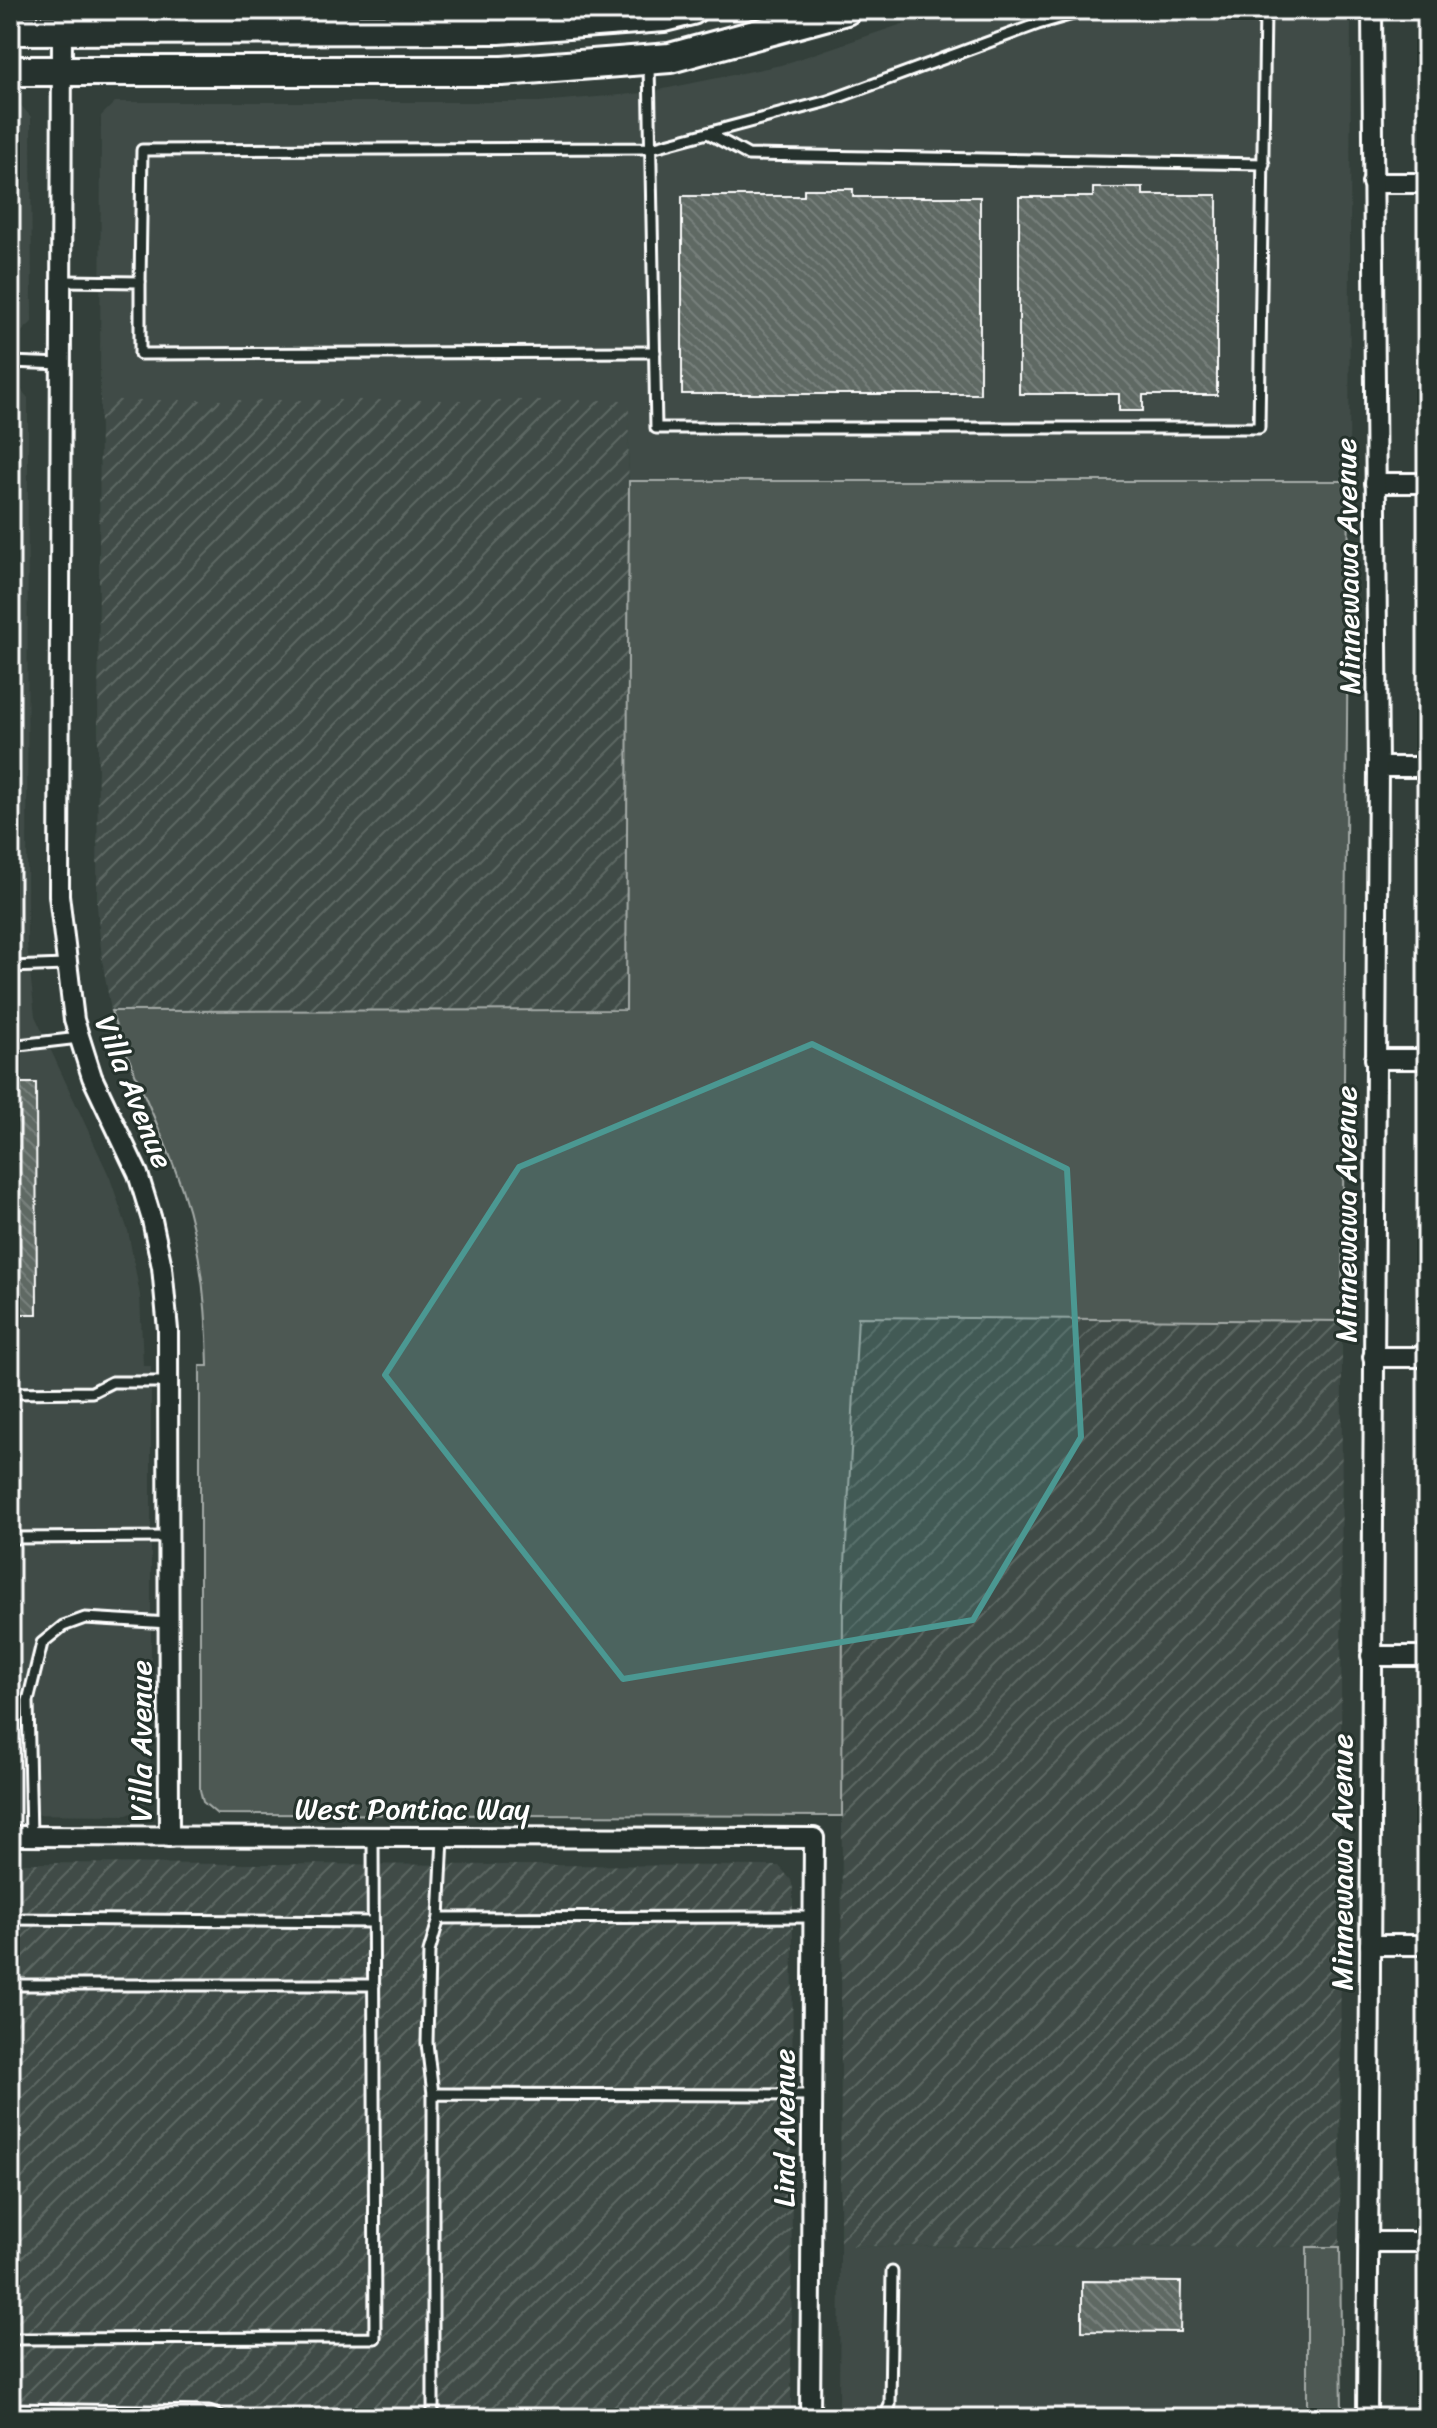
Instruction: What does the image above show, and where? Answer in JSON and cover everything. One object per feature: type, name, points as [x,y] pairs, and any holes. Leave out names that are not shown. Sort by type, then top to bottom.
[{"type":"main road","points":[[10,30],[499,29],[664,17],[692,10]]},
{"type":"main road","points":[[10,71],[502,71],[670,58],[846,10]]},
{"type":"street","name":"Minnewawa Avenue","points":[[1367,2418],[1378,767],[1372,10]]},
{"type":"street","name":"Villa Avenue","points":[[62,30],[59,895],[65,965],[79,1038],[92,1077],[138,1174],[162,1267],[168,1382],[169,1837]]},
{"type":"street","points":[[1372,183],[1427,183]]},
{"type":"street","points":[[1375,483],[1427,483]]},
{"type":"street","points":[[1378,767],[1427,767]]},
{"type":"street","points":[[1375,1059],[1427,1059]]},
{"type":"street","points":[[1373,1357],[1427,1357]]},
{"type":"street","points":[[1371,1656],[1427,1656]]},
{"type":"street","name":"West Pontiac Way","points":[[10,1836],[814,1838]]},
{"type":"street","name":"Lind Avenue","points":[[810,2418],[814,1838]]},
{"type":"street","points":[[1370,1945],[1427,1945]]},
{"type":"street","points":[[1368,2242],[1427,2242]]},
{"type":"lane","points":[[655,352],[140,354],[142,150],[651,148],[828,101],[1038,24],[1087,10]]},
{"type":"lane","points":[[649,59],[656,428],[1259,428],[1265,10]]},
{"type":"lane","points":[[708,133],[748,155],[1264,164]]},
{"type":"lane","points":[[63,281],[140,282]]},
{"type":"lane","points":[[10,362],[63,364]]},
{"type":"lane","points":[[10,967],[65,965]]},
{"type":"lane","points":[[10,1046],[79,1038]]},
{"type":"lane","points":[[10,1393],[92,1392],[112,1382],[168,1382]]},
{"type":"lane","points":[[10,1538],[169,1537]]},
{"type":"lane","points":[[31,1836],[28,1701],[42,1643],[63,1626],[85,1618],[169,1623]]},
{"type":"lane","points":[[10,2339],[375,2338],[373,1837]]},
{"type":"lane","points":[[433,2418],[433,2094],[427,2043],[429,1952],[439,1918],[443,1838]]},
{"type":"lane","points":[[439,1918],[813,1917]]},
{"type":"lane","points":[[10,1919],[373,1922]]},
{"type":"lane","points":[[10,1985],[374,1985]]},
{"type":"lane","points":[[433,2094],[812,2095]]},
{"type":"lane","points":[[873,2418],[886,2414],[890,2405],[892,2272]]},
{"type":"lane","points":[[10,2409],[209,2412],[223,2418]]},
{"type":"highlighted area","points":[[812,1044],[1067,1169],[1081,1437],[973,1620],[623,1679],[385,1375],[519,1167]]},
{"type":"shaded area","points":[[944,10],[1351,10],[1349,481],[629,481],[628,400],[100,400],[101,116],[115,102],[539,102],[644,93],[781,65]]},
{"type":"shaded area","points":[[10,101],[17,101],[31,117],[32,322],[13,340],[15,382],[28,398],[27,945],[35,1016],[110,1178],[128,1231],[140,1295],[143,1366],[151,1366],[151,1791],[143,1808],[127,1815],[10,1814]]},
{"type":"shaded area","points":[[100,400],[629,400],[626,1011],[111,1011],[97,906]]},
{"type":"shaded area","points":[[629,481],[1349,481],[1342,1321],[858,1317],[843,1602],[842,1816],[217,1814],[203,1802],[200,1790],[200,1366],[208,1366],[202,1276],[182,1189],[111,1011],[626,1010]]},
{"type":"shaded area","points":[[857,1318],[1342,1321],[1340,2247],[840,2246],[843,1602]]},
{"type":"shaded area","points":[[10,1863],[779,1866],[791,1880],[793,1889],[791,2418],[10,2418]]},
{"type":"shaded area","points":[[840,2246],[1307,2247],[1307,2418],[839,2418]]},
{"type":"shaded area","points":[[1307,2247],[1340,2247],[1342,2418],[1307,2418]]},
{"type":"building","points":[[1093,188],[1143,188],[1143,195],[1217,195],[1217,395],[1143,395],[1143,411],[1119,411],[1119,394],[1019,394],[1019,197],[1093,197]]},
{"type":"building","points":[[804,189],[853,189],[853,197],[980,197],[980,394],[682,394],[682,196],[804,196]]},
{"type":"building","points":[[10,1083],[36,1083],[37,1314],[10,1314]]},
{"type":"building","points":[[1082,2281],[1181,2282],[1180,2332],[1082,2331]]}]
